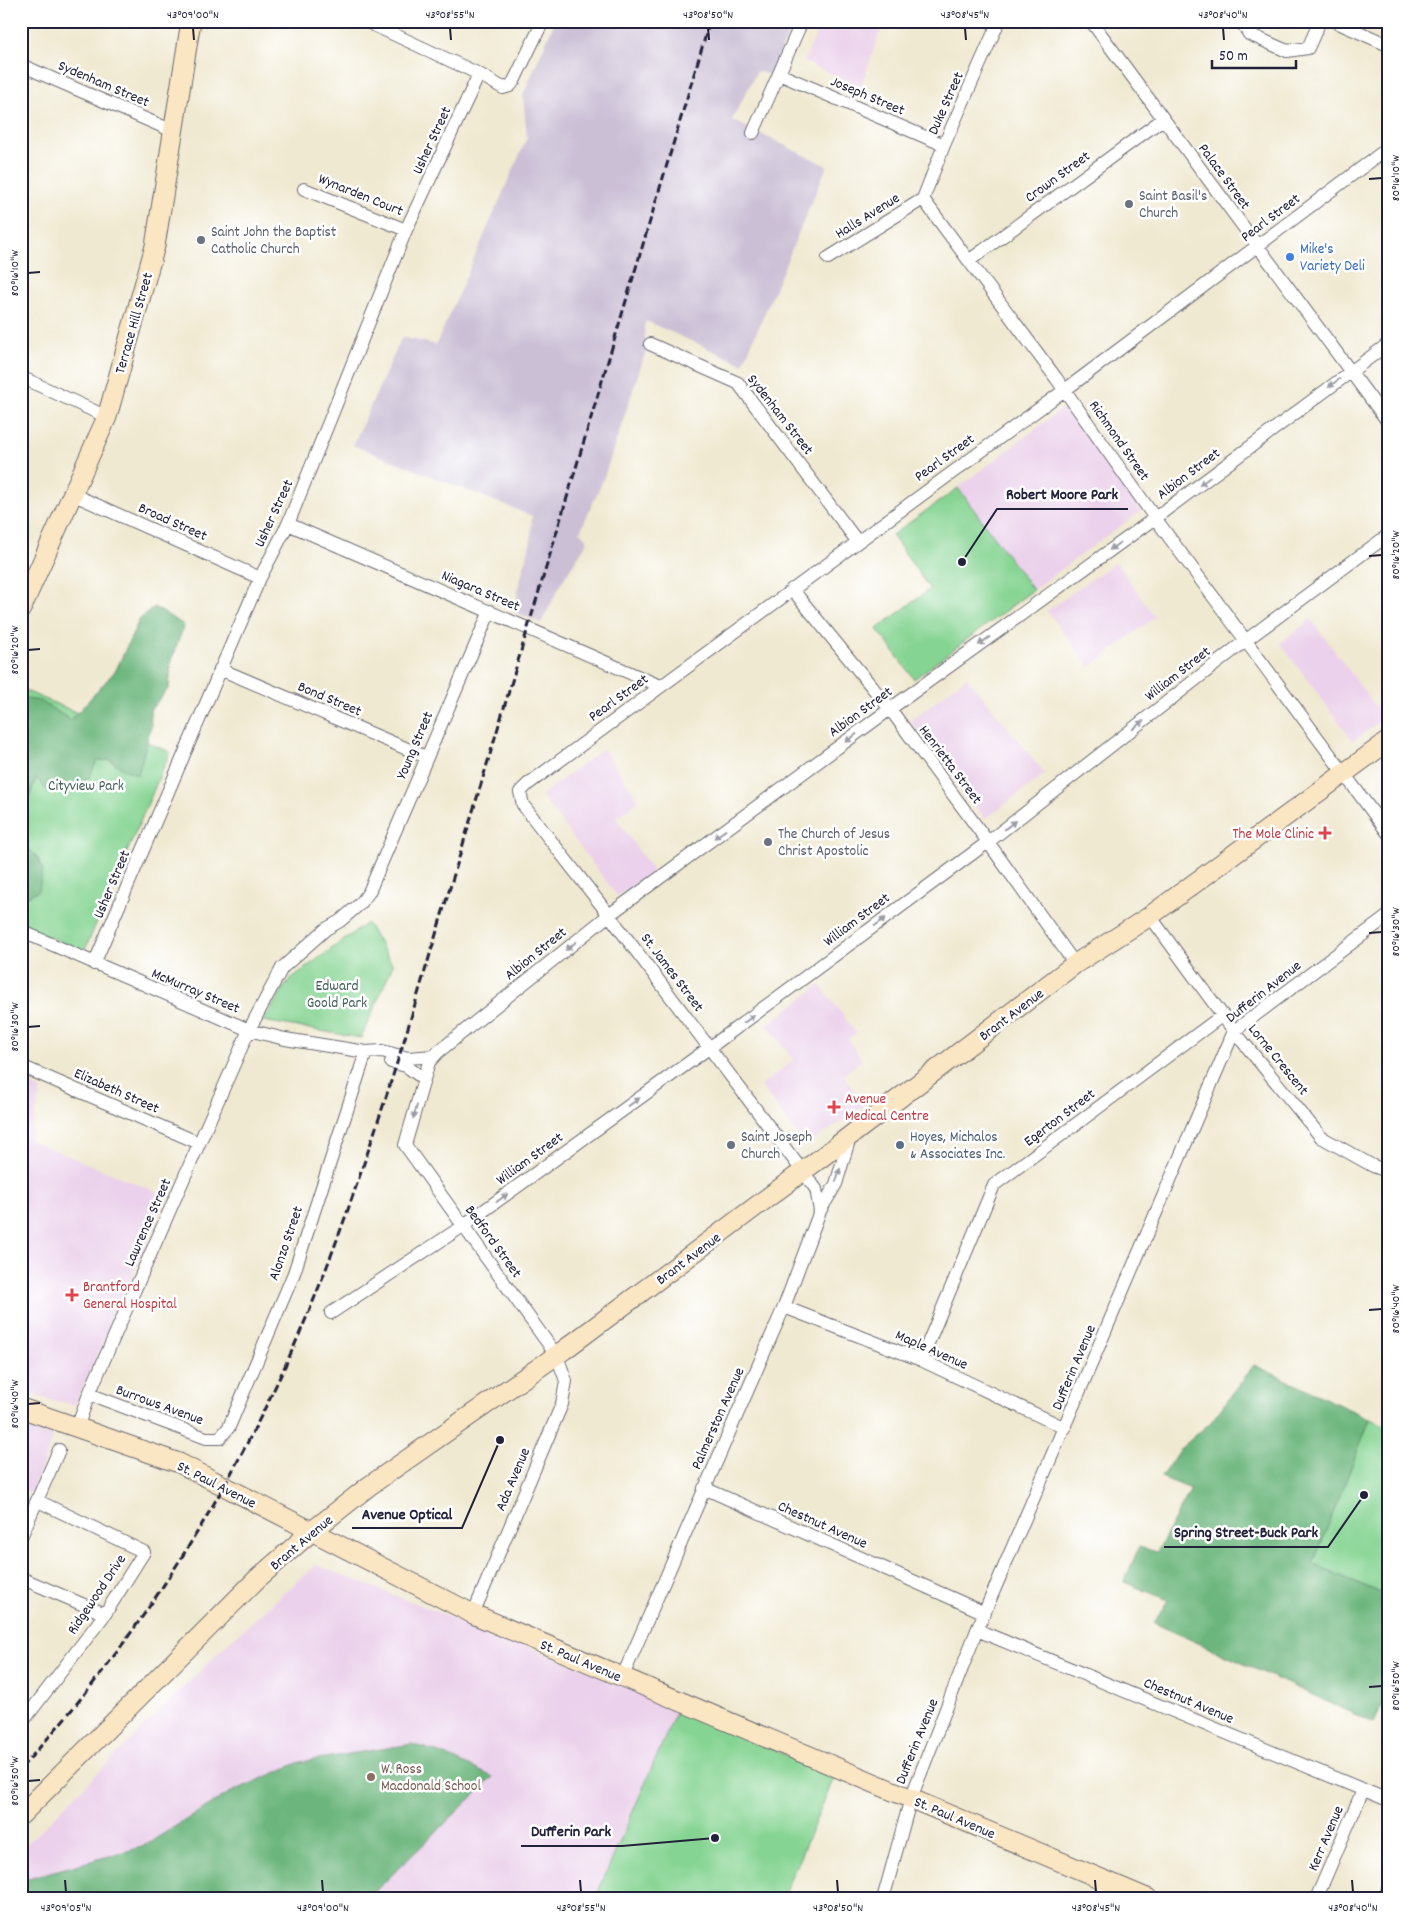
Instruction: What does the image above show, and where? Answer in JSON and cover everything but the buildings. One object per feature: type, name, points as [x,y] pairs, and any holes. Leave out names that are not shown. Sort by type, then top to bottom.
[{"type":"main road","name":"Terrace Hill Street","points":[[21,609],[107,418],[155,246],[191,21]]},
{"type":"main road","name":"Brant Avenue","points":[[21,1814],[257,1579],[311,1532],[369,1486],[557,1356],[850,1137],[1076,964],[1150,916],[1388,741]]},
{"type":"main road","name":"St. Paul Avenue","points":[[21,1408],[179,1463],[473,1614],[1149,1899]]},
{"type":"street","points":[[365,21],[479,74],[503,88],[510,86],[514,81],[543,21]]},
{"type":"street","points":[[754,133],[802,21]]},
{"type":"street","name":"Duke Street","points":[[923,199],[944,145],[999,21]]},
{"type":"street","name":"Palace Street","points":[[1091,21],[1388,422]]},
{"type":"street","points":[[1241,21],[1249,34],[1287,51],[1308,48],[1320,21]]},
{"type":"street","points":[[1334,21],[1388,45]]},
{"type":"street","name":"Sydenham Street","points":[[21,65],[173,131]]},
{"type":"street","name":"Usher Street","points":[[94,964],[260,578],[288,524],[406,230],[479,74]]},
{"type":"street","name":"Joseph Street","points":[[779,74],[944,145]]},
{"type":"street","name":"Crown Street","points":[[970,260],[1163,118]]},
{"type":"street","name":"Pearl Street","points":[[520,792],[528,784],[660,686],[1065,389],[1388,148]]},
{"type":"street","name":"Wynarden Court","points":[[304,189],[406,230]]},
{"type":"street","name":"Richmond Street","points":[[923,199],[1065,389],[1155,518],[1344,774]]},
{"type":"street","name":"Halls Avenue","points":[[828,258],[923,199]]},
{"type":"street","name":"Sydenham Street","points":[[650,344],[738,383],[857,541]]},
{"type":"street","name":"Albion Street","points":[[405,1145],[429,1062],[434,1056],[609,915],[1155,518],[1388,344]]},
{"type":"street","points":[[21,377],[107,418]]},
{"type":"street","name":"Broad Street","points":[[72,494],[260,578]]},
{"type":"street","name":"Niagara Street","points":[[288,524],[660,686]]},
{"type":"street","name":"William Street","points":[[331,1313],[460,1228],[710,1048],[988,842],[1245,641],[1388,535]]},
{"type":"street","name":"Henrietta Street","points":[[792,589],[890,709],[1076,964]]},
{"type":"street","name":"Young Street","points":[[249,1030],[282,968],[326,929],[340,921],[361,903],[370,892],[426,757],[490,611]]},
{"type":"street","name":"Bond Street","points":[[220,669],[426,757]]},
{"type":"street","points":[[1344,774],[1388,834]]},
{"type":"street","name":"St. James Street","points":[[520,792],[523,806],[609,915],[802,1172]]},
{"type":"street","name":"Lorne Crescent","points":[[1150,916],[1234,1031],[1321,1137],[1373,1166],[1388,1171]]},
{"type":"street","name":"Dufferin Avenue","points":[[882,1899],[911,1798],[977,1630],[1234,1031],[1388,916]]},
{"type":"street","name":"McMurray Street","points":[[21,931],[249,1030],[285,1039],[366,1052],[382,1051],[408,1058],[434,1056]]},
{"type":"street","name":"Egerton Street","points":[[921,1360],[994,1186],[1223,1014]]},
{"type":"street","name":"Lawrence Street","points":[[77,1428],[89,1394],[249,1030]]},
{"type":"street","name":"McMurray Street","points":[[366,1052],[381,1060],[406,1066],[424,1079]]},
{"type":"street","name":"Alonzo Street","points":[[220,1438],[229,1428],[294,1273],[366,1052]]},
{"type":"street","name":"Elizabeth Street","points":[[21,1066],[199,1143]]},
{"type":"street","name":"Palmerston Avenue","points":[[622,1678],[784,1307],[820,1211],[836,1184],[850,1137]]},
{"type":"street","name":"Bedford Street","points":[[405,1145],[460,1228],[557,1356]]},
{"type":"street","points":[[802,1172],[816,1189],[820,1211]]},
{"type":"street","name":"Maple Avenue","points":[[784,1307],[921,1360],[1065,1428]]},
{"type":"street","name":"Ada Avenue","points":[[473,1614],[562,1404],[566,1381],[557,1356]]},
{"type":"street","name":"Burrows Avenue","points":[[89,1394],[206,1438],[220,1438]]},
{"type":"street","points":[[21,1537],[60,1450]]},
{"type":"street","name":"Chestnut Avenue","points":[[704,1488],[985,1613]]},
{"type":"street","name":"Ridgewood Drive","points":[[21,1724],[105,1614],[144,1552],[38,1501]]},
{"type":"street","points":[[21,1578],[105,1614]]},
{"type":"street","name":"Chestnut Avenue","points":[[977,1630],[1388,1800]]},
{"type":"street","name":"Kerr Avenue","points":[[1316,1899],[1363,1790]]},
{"type":"street","points":[[1099,1899],[1106,1881]]},
{"type":"street","points":[[1384,1899],[1388,1889]]},
{"type":"shaded area","points":[[555,21],[794,21],[770,75],[757,71],[732,120],[827,166],[743,364],[646,321],[644,326],[646,351],[603,480],[580,532],[588,541],[563,580],[541,623],[515,612],[519,584],[531,541],[532,516],[353,445],[402,337],[436,345],[527,138],[523,95]]},
{"type":"shaded area","points":[[822,21],[867,21],[881,29],[861,86],[804,62]]},
{"type":"shaded area","points":[[1066,406],[1141,511],[1033,590],[958,488]]},
{"type":"shaded area","points":[[1116,562],[1155,617],[1090,667],[1047,611]]},
{"type":"shaded area","points":[[1311,619],[1384,718],[1353,741],[1280,643]]},
{"type":"shaded area","points":[[967,677],[1045,774],[985,819],[910,721]]},
{"type":"shaded area","points":[[603,749],[639,801],[616,818],[653,871],[617,896],[541,795]]},
{"type":"shaded area","points":[[820,985],[856,1033],[848,1039],[862,1060],[843,1075],[865,1105],[806,1146],[761,1086],[794,1060],[767,1025]]},
{"type":"shaded area","name":"Brantford General Hospital","points":[[21,1081],[41,1090],[29,1140],[167,1196],[75,1405],[21,1393]]},
{"type":"shaded area","points":[[21,1424],[54,1436],[31,1493],[21,1488]]},
{"type":"shaded area","name":"W. Ross Macdonald School","points":[[316,1565],[679,1705],[595,1899],[21,1899],[21,1850],[229,1642]]},
{"type":"green space","points":[[958,488],[1033,590],[914,679],[877,629],[930,589],[892,535]]},
{"type":"green space","points":[[154,607],[184,625],[171,661],[169,688],[150,710],[151,726],[138,775],[123,769],[110,760],[97,761],[89,778],[69,791],[47,790],[36,778],[30,795],[21,806],[21,698],[40,701],[71,720],[116,670],[139,620]]},
{"type":"green space","name":"Cityview Park","points":[[21,689],[170,752],[84,952],[21,925]]},
{"type":"green space","points":[[21,833],[28,848],[37,857],[43,869],[39,890],[21,900]]},
{"type":"green space","name":"Edward Goold Park","points":[[367,923],[393,965],[361,1038],[263,1021],[289,980]]},
{"type":"green space","points":[[1254,1365],[1370,1419],[1313,1564],[1388,1596],[1388,1694],[1374,1723],[1154,1623],[1168,1600],[1124,1582],[1139,1547],[1157,1552],[1191,1489],[1161,1477],[1180,1449],[1211,1422]]},
{"type":"green space","points":[[1370,1419],[1388,1426],[1388,1596],[1313,1564]]},
{"type":"green space","points":[[679,1705],[834,1778],[782,1899],[595,1899]]},
{"type":"green space","points":[[412,1744],[443,1754],[493,1777],[367,1899],[21,1899],[21,1880],[142,1847],[229,1793],[300,1762]]},
{"type":"railway","points":[[21,1768],[97,1679],[196,1535],[225,1484],[278,1381],[331,1256],[362,1170],[404,1041],[710,21]]},
{"type":"place","name":"Saint Basil's Church","points":[[1129,204]]},
{"type":"place","name":"Saint John the Baptist Catholic Church","points":[[201,240]]},
{"type":"place","name":"Mike's Variety Deli","points":[[1290,257]]},
{"type":"place","name":"Robert Moore Park","points":[[962,562]]},
{"type":"place","name":"The Mole Clinic","points":[[1325,833]]},
{"type":"place","name":"The Church of Jesus Christ Apostolic","points":[[768,842]]},
{"type":"place","name":"Avenue Medical Centre","points":[[834,1107]]},
{"type":"place","name":"Saint Joseph Church","points":[[731,1145]]},
{"type":"place","name":"Hoyes, Michalos & Associates Inc.","points":[[900,1145]]},
{"type":"place","name":"Brantford General Hospital","points":[[72,1295]]},
{"type":"place","name":"Avenue Optical","points":[[500,1440]]},
{"type":"place","name":"Spring Street-Buck Park","points":[[1364,1495]]},
{"type":"place","name":"W. Ross Macdonald School","points":[[371,1777]]},
{"type":"place","name":"Dufferin Park","points":[[715,1838]]}]
